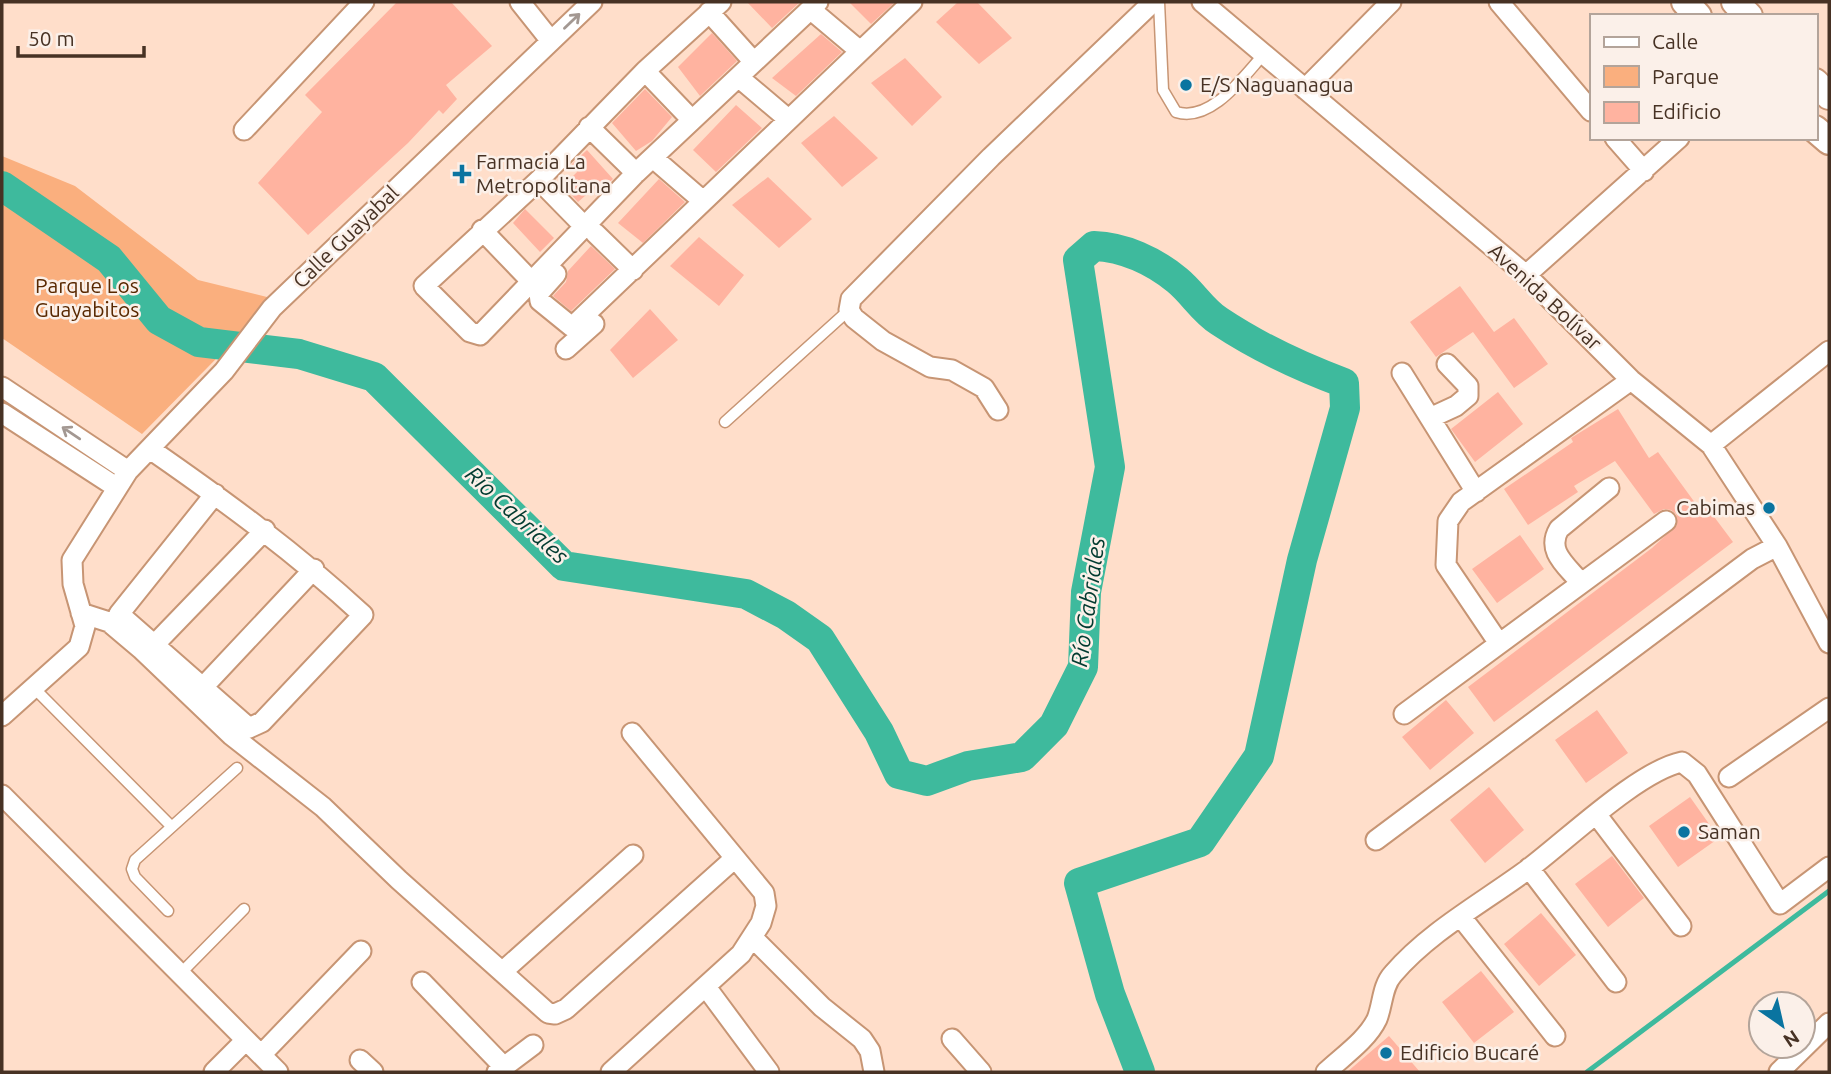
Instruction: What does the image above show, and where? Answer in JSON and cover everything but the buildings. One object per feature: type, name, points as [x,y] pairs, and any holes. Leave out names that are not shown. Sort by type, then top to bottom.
[{"type":"street","points":[[244,130],[364,2]]},
{"type":"street","points":[[520,2],[551,41]]},
{"type":"street","name":"Calle Guayabal","points":[[2,716],[79,647],[85,626],[73,584],[72,559],[122,479],[224,371],[272,308],[592,2]]},
{"type":"street","points":[[821,6],[753,61],[636,173],[539,293],[544,306],[572,327],[912,2]]},
{"type":"street","points":[[566,349],[638,282],[769,145],[923,2]]},
{"type":"street","points":[[998,410],[984,388],[952,370],[930,367],[883,341],[854,318],[849,310],[851,299],[972,176],[1153,2]]},
{"type":"street","name":"Avenida Bolívar","points":[[1204,2],[1526,275],[1631,380],[1711,445],[1776,546],[1829,643]]},
{"type":"street","points":[[1305,89],[1391,2]]},
{"type":"street","points":[[1499,2],[1590,110]]},
{"type":"street","points":[[821,6],[860,51]]},
{"type":"street","points":[[753,61],[715,7],[645,71],[539,180],[424,286],[470,332],[480,335],[531,281],[590,230],[821,6]]},
{"type":"street","points":[[645,71],[691,119]]},
{"type":"street","points":[[743,81],[788,119]]},
{"type":"street","points":[[589,127],[636,173]]},
{"type":"street","points":[[1617,140],[1644,172]]},
{"type":"street","points":[[1526,275],[1677,140]]},
{"type":"street","points":[[659,163],[703,201]]},
{"type":"street","points":[[539,180],[633,270]]},
{"type":"street","points":[[482,230],[531,281]]},
{"type":"street","points":[[1711,445],[1829,351]]},
{"type":"street","points":[[1430,418],[1456,406],[1468,396],[1468,386],[1447,363]]},
{"type":"street","points":[[1402,373],[1476,492]]},
{"type":"street","points":[[1498,642],[1446,565],[1448,521],[1461,502],[1631,380]]},
{"type":"street","points":[[2,387],[122,479]]},
{"type":"street","points":[[2,413],[122,479]]},
{"type":"street","points":[[150,449],[215,494],[265,530],[314,569],[363,615],[256,726],[249,728],[156,643],[120,614],[215,494]]},
{"type":"street","points":[[1580,582],[1559,557],[1554,537],[1559,528],[1609,488]]},
{"type":"street","points":[[1404,713],[1580,582],[1666,522]]},
{"type":"street","points":[[156,643],[265,530]]},
{"type":"street","points":[[1376,840],[1752,559],[1776,546]]},
{"type":"street","points":[[204,686],[314,569]]},
{"type":"street","points":[[81,613],[109,622],[141,649],[231,735],[331,814],[548,1013],[561,1012],[735,858]]},
{"type":"street","points":[[1729,777],[1829,708]]},
{"type":"street","points":[[611,1072],[706,986],[753,938],[765,913],[766,900],[761,887],[632,733]]},
{"type":"street","points":[[1326,1072],[1367,1034],[1376,1021],[1390,977],[1413,952],[1529,868],[1596,814],[1667,765],[1682,762],[1697,774],[1780,904],[1829,867]]},
{"type":"street","points":[[2,794],[278,1072]]},
{"type":"street","points":[[1596,814],[1681,926]]},
{"type":"street","points":[[502,972],[633,855]]},
{"type":"street","points":[[1529,868],[1616,982]]},
{"type":"street","points":[[1461,917],[1555,1036]]},
{"type":"street","points":[[753,938],[822,1007],[862,1039],[872,1058],[874,1072]]},
{"type":"street","points":[[261,1055],[361,951]]},
{"type":"street","points":[[422,982],[500,1069],[533,1045]]},
{"type":"street","points":[[706,986],[769,1072]]},
{"type":"street","points":[[1779,1072],[1829,1023]]},
{"type":"street","points":[[952,1039],[981,1072]]},
{"type":"street","points":[[214,1072],[246,1040]]},
{"type":"lane","points":[[1159,2],[1163,90],[1176,112],[1198,112],[1214,103],[1237,84],[1264,54]]},
{"type":"lane","points":[[725,422],[849,310]]},
{"type":"lane","points":[[33,687],[171,826]]},
{"type":"lane","points":[[168,911],[135,877],[132,869],[135,860],[237,768]]},
{"type":"lane","points":[[180,974],[244,909]]},
{"type":"green space","name":"Parque Los Guayabitos","points":[[2,156],[75,186],[198,280],[275,299],[142,434],[2,338]]},
{"type":"waterway","name":"Río Cabriales","points":[[2,186],[109,259],[159,320],[199,342],[299,354],[374,377],[564,566],[746,594],[786,615],[820,639],[879,732],[899,774],[927,781],[968,766],[1022,757],[1054,725],[1083,667],[1086,592],[1110,467],[1078,260],[1094,246],[1138,256],[1177,280],[1219,321],[1280,356],[1344,383],[1345,408],[1302,560],[1259,756],[1200,842],[1079,883],[1110,994],[1140,1072]]},
{"type":"waterway","points":[[1587,1072],[1829,891]]},
{"type":"place","name":"E/S Naguanagua","points":[[1186,85]]},
{"type":"place","name":"Farmacia La Metropolitana","points":[[462,174]]},
{"type":"place","name":"Cabimas","points":[[1769,508]]},
{"type":"place","name":"Saman","points":[[1684,832]]},
{"type":"place","name":"Edificio Bucaré","points":[[1386,1053]]}]
